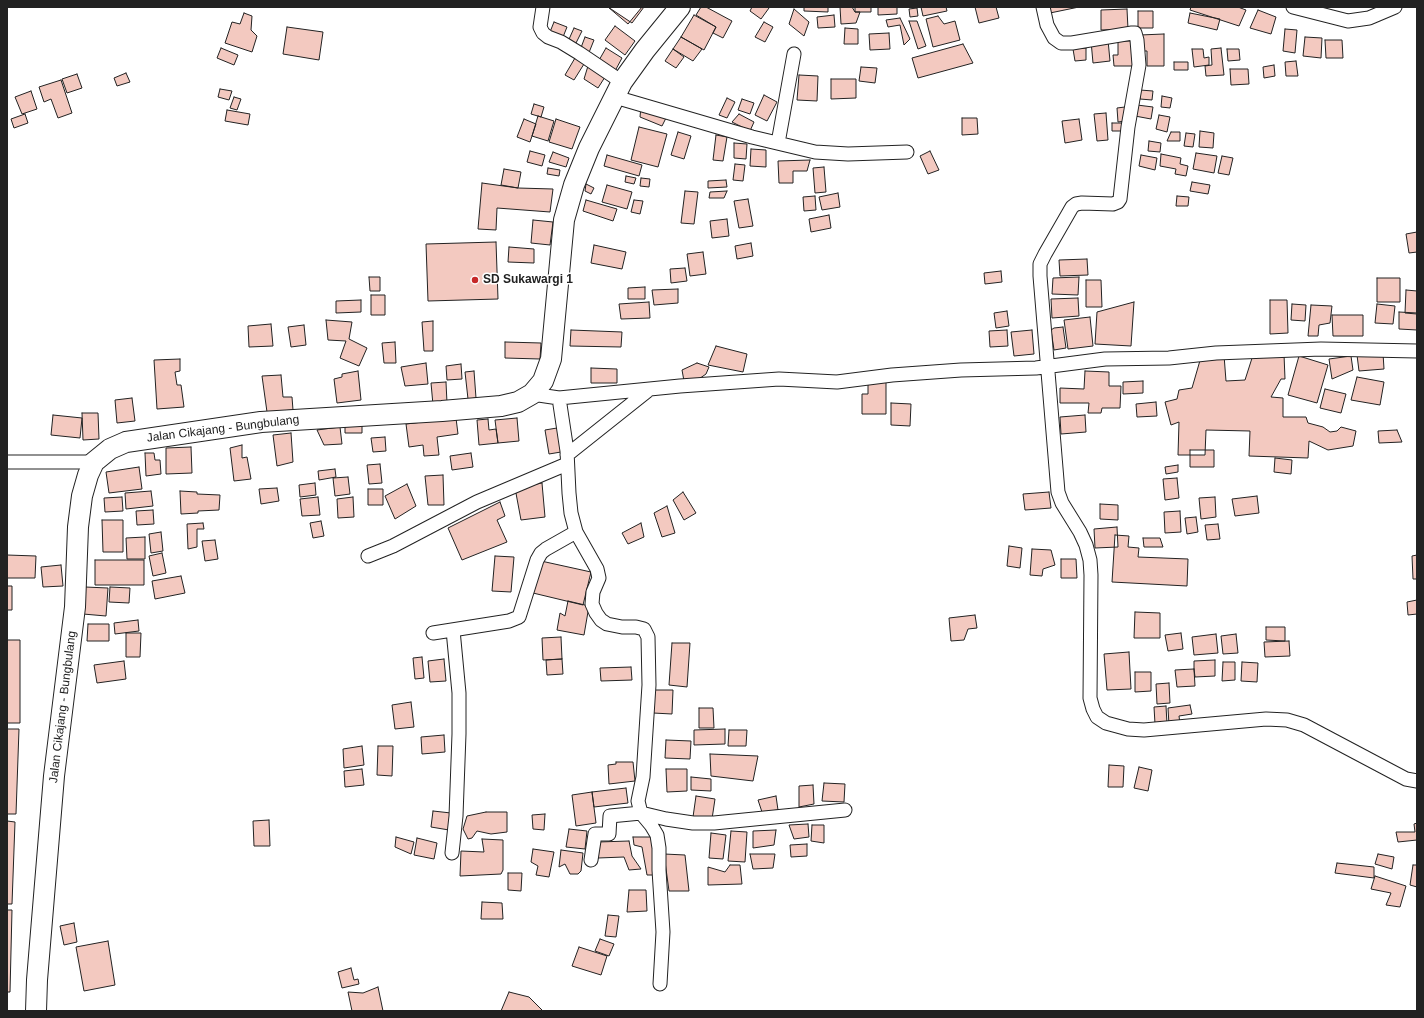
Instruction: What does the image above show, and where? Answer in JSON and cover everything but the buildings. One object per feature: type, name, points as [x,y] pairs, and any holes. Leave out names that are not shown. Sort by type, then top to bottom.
[{"type":"main road","name":"Jalan Cikajang - Bungbulang","points":[[36,1011],[37,980],[54,776],[75,607],[78,527],[82,496],[88,475],[94,462],[110,449],[126,442],[262,422],[501,406],[518,402],[532,394],[543,381],[551,359],[564,220],[574,185],[589,148],[619,89],[645,50],[680,7]]},
{"type":"street","points":[[543,7],[540,27],[543,33],[580,53],[619,89],[752,137],[815,152],[831,154],[878,154],[907,152]]},
{"type":"street","points":[[1043,7],[1050,32],[1054,38],[1061,42],[1072,43],[1132,33],[1135,34],[1137,40],[1139,65],[1128,127],[1120,199],[1118,202],[1113,204],[1082,203],[1076,204],[1072,207],[1040,264],[1058,492],[1062,504],[1083,538],[1090,560],[1090,698],[1093,709],[1097,717],[1106,723],[1128,729],[1144,730],[1266,719],[1287,720],[1304,725],[1406,779],[1417,781]]},
{"type":"street","points":[[1293,7],[1348,21],[1369,18],[1395,7]]},
{"type":"street","points":[[778,143],[794,54]]},
{"type":"street","points":[[532,394],[559,398],[779,379],[837,382],[892,375],[961,370],[1048,367],[1105,360],[1169,358],[1216,353],[1322,349],[1417,351]]},
{"type":"street","points":[[368,556],[393,546],[477,502],[567,460],[650,389]]},
{"type":"street","points":[[559,398],[567,460],[571,513],[576,532],[597,569],[599,578],[593,592],[592,604],[601,620],[607,624],[644,629],[648,637],[649,685],[643,777],[638,801],[641,813],[657,835],[659,848],[663,932],[660,984]]},
{"type":"street","points":[[7,462],[94,462]]},
{"type":"street","points":[[433,633],[509,621],[519,617],[537,560],[541,553],[576,532]]},
{"type":"street","points":[[452,630],[459,692],[456,816],[452,853]]},
{"type":"street","points":[[591,860],[595,834],[609,834],[610,816],[641,813],[693,823],[714,823],[845,810]]},
{"type":"place","name":"SD Sukawargi 1","points":[[475,280]]}]
